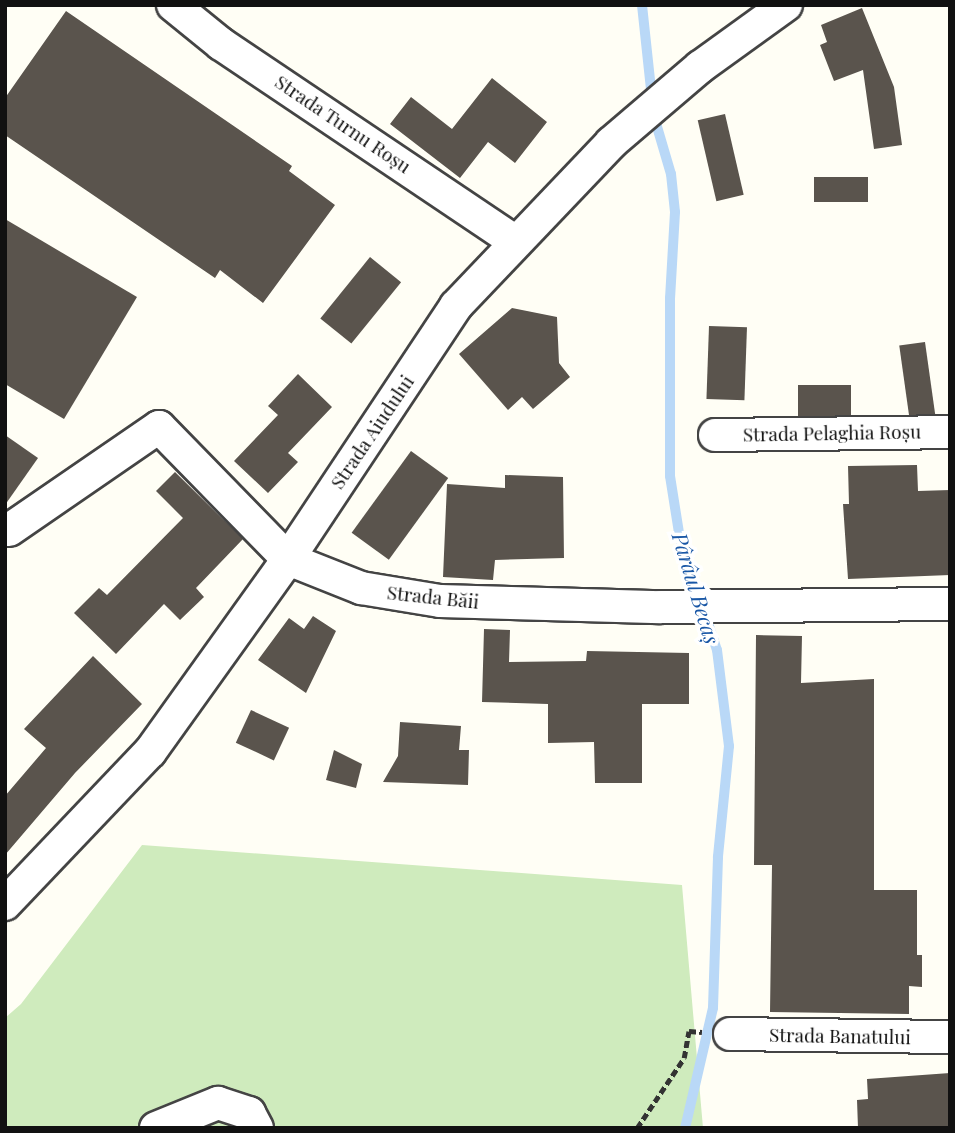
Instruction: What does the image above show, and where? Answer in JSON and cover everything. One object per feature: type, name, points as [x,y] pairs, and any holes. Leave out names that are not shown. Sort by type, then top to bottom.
[{"type":"street","name":"Strada Turnu Roșu","points":[[173,5],[221,44],[514,241]]},
{"type":"street","name":"Strada Aiudului","points":[[5,904],[150,752],[288,559],[456,306],[514,241],[611,143],[700,66],[786,5]]},
{"type":"street","name":"Strada Băii","points":[[9,530],[159,427],[288,559],[361,588],[402,597],[661,607],[950,604]]},
{"type":"street","name":"Strada Pelaghia Roșu","points":[[715,435],[950,432]]},
{"type":"street","name":"Strada Banatului","points":[[730,1034],[950,1037]]},
{"type":"street","points":[[156,1128],[218,1103],[249,1113],[257,1128]]},
{"type":"path","points":[[637,1128],[684,1058],[689,1031]]},
{"type":"green space","points":[[142,845],[682,885],[703,1128],[5,1128],[5,1018],[21,1004]]},
{"type":"building","points":[[862,8],[894,87],[902,145],[874,149],[863,70],[834,81],[820,45],[827,42],[821,25]]},
{"type":"building","points":[[66,11],[292,166],[289,171],[335,205],[263,303],[220,270],[215,278],[5,135],[5,98]]},
{"type":"building","points":[[492,78],[547,122],[515,163],[488,142],[460,178],[390,124],[411,97],[452,129]]},
{"type":"building","points":[[725,114],[744,195],[716,201],[698,120]]},
{"type":"building","points":[[814,177],[868,177],[868,202],[814,202]]},
{"type":"building","points":[[5,219],[137,297],[64,419],[5,384]]},
{"type":"building","points":[[370,257],[401,282],[351,344],[320,318]]},
{"type":"building","points":[[512,308],[557,317],[559,363],[570,377],[533,409],[522,397],[508,410],[459,354]]},
{"type":"building","points":[[709,326],[747,327],[744,400],[706,399]]},
{"type":"building","points":[[925,342],[935,414],[909,418],[899,346]]},
{"type":"building","points":[[298,374],[332,407],[288,453],[298,462],[268,493],[234,461],[278,415],[268,406]]},
{"type":"building","points":[[798,385],[851,385],[851,416],[798,416]]},
{"type":"building","points":[[5,435],[38,458],[5,505]]},
{"type":"building","points":[[411,451],[448,478],[389,560],[352,533]]},
{"type":"building","points":[[917,465],[918,491],[950,490],[950,575],[848,579],[843,504],[849,504],[848,466]]},
{"type":"building","points":[[175,472],[243,539],[196,588],[204,597],[180,620],[164,604],[116,654],[74,613],[99,588],[107,595],[183,518],[156,491]]},
{"type":"building","points":[[505,475],[563,477],[564,558],[495,560],[493,580],[443,577],[447,484],[505,488]]},
{"type":"building","points":[[313,616],[336,631],[306,693],[258,660],[289,618],[304,629]]},
{"type":"building","points":[[484,629],[510,630],[509,662],[586,661],[587,651],[689,653],[689,704],[642,704],[642,783],[595,783],[594,742],[548,743],[548,704],[482,702]]},
{"type":"building","points":[[756,635],[802,636],[801,683],[874,679],[874,890],[917,890],[917,955],[922,955],[922,987],[909,986],[909,1014],[770,1012],[772,865],[754,865]]},
{"type":"building","points":[[93,656],[142,704],[75,773],[5,855],[5,796],[46,748],[24,729]]},
{"type":"building","points":[[251,710],[289,728],[274,760],[236,743]]},
{"type":"building","points":[[400,722],[461,726],[459,750],[469,750],[468,785],[383,782],[398,756]]},
{"type":"building","points":[[334,750],[362,764],[356,788],[326,780]]},
{"type":"building","points":[[950,1073],[950,1128],[858,1128],[857,1100],[868,1099],[867,1079]]},
{"type":"waterway","name":"Pârâul Becaș","points":[[642,5],[652,98]]},
{"type":"waterway","name":"Pârâul Becaș","points":[[653,113],[671,174],[675,212],[670,298],[670,476],[680,539],[717,650],[729,746],[718,857],[713,1008],[685,1128]]}]
